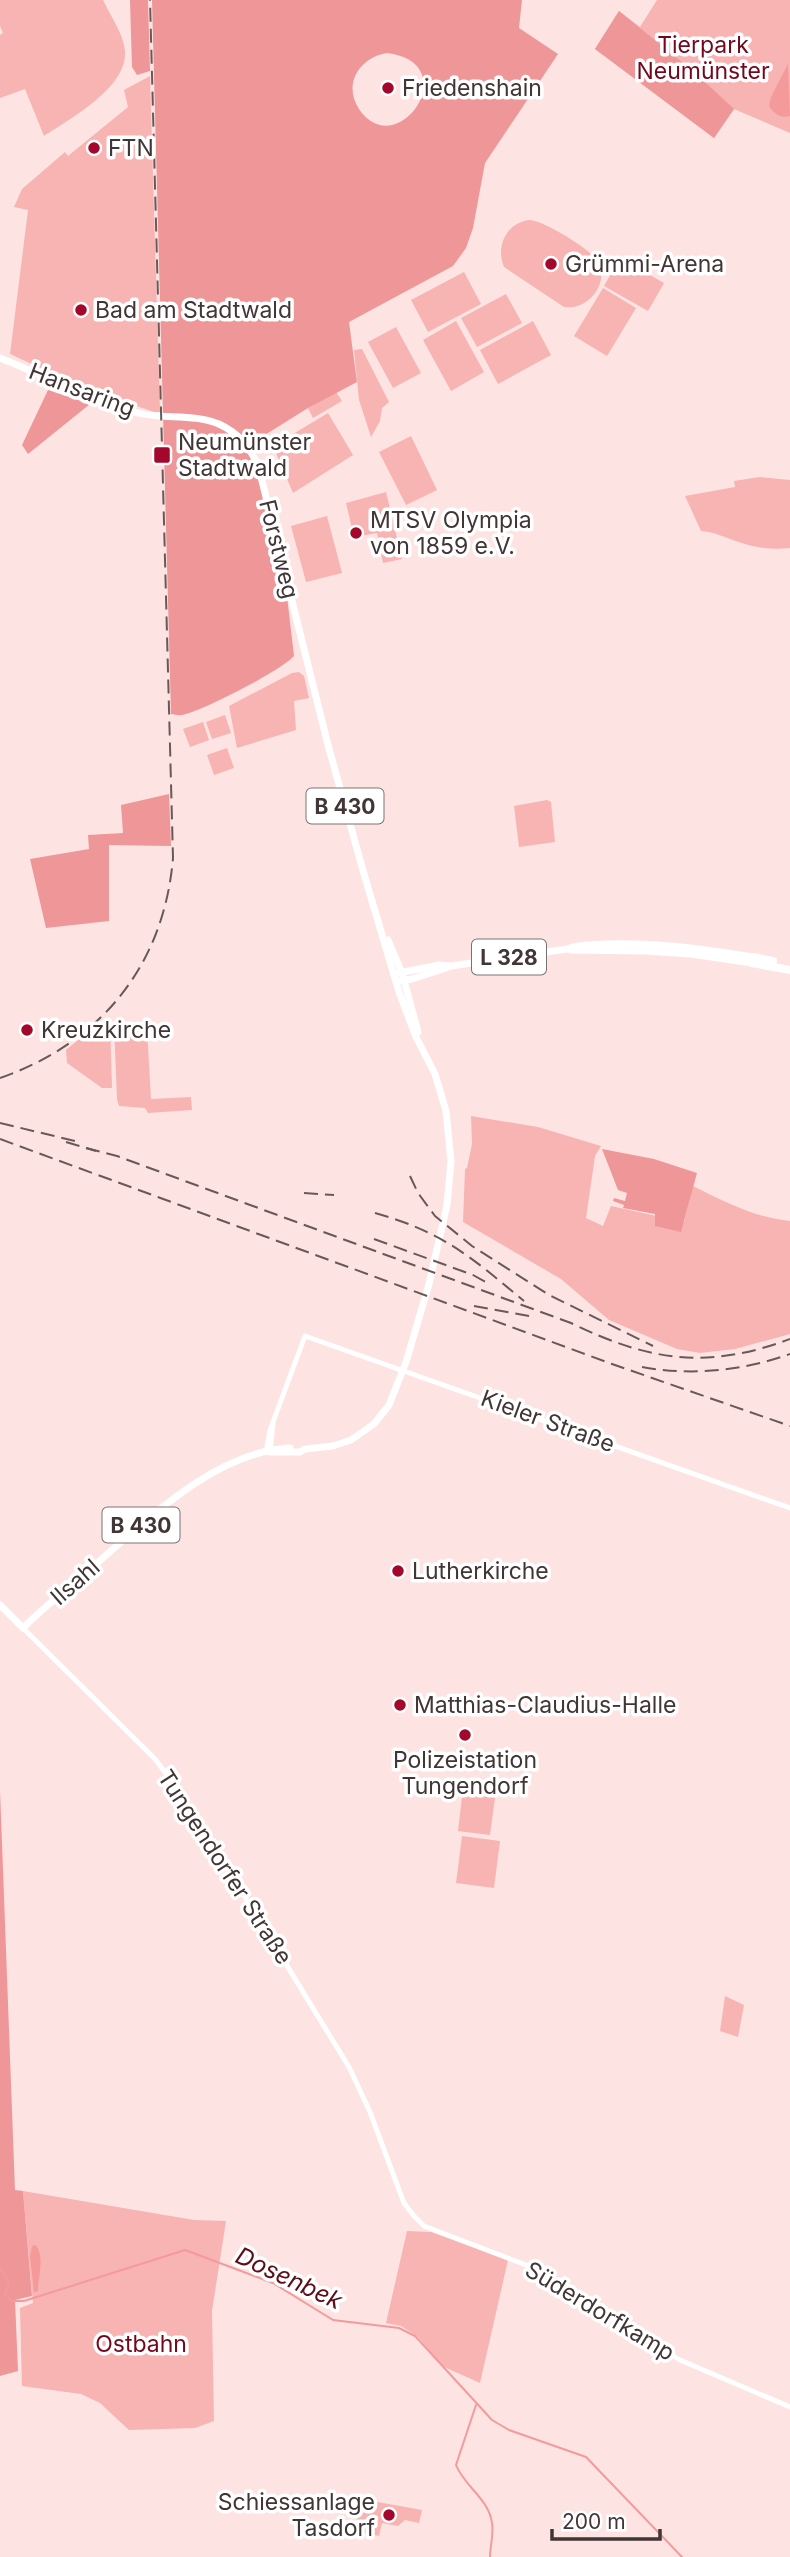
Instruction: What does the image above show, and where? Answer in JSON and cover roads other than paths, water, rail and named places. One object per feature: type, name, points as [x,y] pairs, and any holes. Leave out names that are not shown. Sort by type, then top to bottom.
[{"type":"highway","name":"L 328","points":[[752,960],[790,967]]},
{"type":"main road","name":"Hansaring","points":[[0,358],[132,412],[166,418]]},
{"type":"main road","name":"Forstweg","points":[[166,418],[215,423],[236,433],[253,454],[258,465],[340,790],[399,977]]},
{"type":"main road","name":"L 328","points":[[399,977],[439,965],[451,966],[567,949],[646,947],[752,960]]},
{"type":"main road","name":"B 430","points":[[270,1452],[333,1446],[351,1440],[384,1414],[406,1362],[429,1284],[447,1205],[451,1161],[446,1111],[435,1074],[416,1037],[399,977]]},
{"type":"main road","name":"Kieler Straße","points":[[273,1424],[305,1336],[790,1508]]},
{"type":"main road","points":[[270,1452],[273,1424]]},
{"type":"main road","points":[[270,1452],[267,1441],[273,1424]]},
{"type":"main road","points":[[273,1441],[284,1449]]},
{"type":"main road","name":"B 430","points":[[270,1452],[300,1452],[305,1449]]},
{"type":"main road","name":"Ilsahl","points":[[23,1628],[163,1507],[224,1467],[251,1455],[270,1452]]},
{"type":"main road","points":[[0,1605],[23,1628]]},
{"type":"main road","name":"Tungendorfer Straße","points":[[23,1628],[155,1759],[183,1796],[332,2038],[359,2089],[379,2137]]},
{"type":"main road","name":"Süderdorfkamp","points":[[379,2137],[404,2203],[424,2226],[534,2269],[673,2356],[790,2407]]},
{"type":"waterway","name":"Dosenbek","points":[[0,2268],[9,2283],[5,2294],[12,2301],[24,2301],[185,2250],[273,2283],[333,2320],[399,2328],[415,2336],[492,2420],[509,2430],[586,2457],[682,2557]]},
{"type":"waterway","points":[[476,2405],[456,2465],[490,2514],[493,2531],[490,2557]]},
{"type":"railway","points":[[0,1078],[36,1063],[68,1044],[97,1021],[121,995],[141,965],[156,933],[167,897],[173,858],[150,0]]},
{"type":"railway","points":[[0,1123],[75,1141]]},
{"type":"railway","points":[[0,1139],[612,1364],[790,1426]]},
{"type":"railway","points":[[66,1142],[96,1151]]},
{"type":"railway","points":[[86,1148],[117,1156],[571,1323],[626,1346],[679,1357],[705,1358],[760,1349],[790,1339]]},
{"type":"railway","points":[[410,1176],[418,1193],[435,1216],[472,1246],[549,1295],[653,1346]]},
{"type":"railway","points":[[304,1193],[334,1195]]},
{"type":"railway","points":[[375,1213],[420,1229],[455,1248],[524,1301]]},
{"type":"railway","points":[[374,1239],[473,1275],[491,1285]]},
{"type":"railway","points":[[474,1306],[529,1316]]},
{"type":"railway","points":[[642,1367],[679,1371],[717,1370],[790,1354]]},
{"type":"place","name":"Friedenshain","points":[[388,88]]},
{"type":"place","name":"FTN","points":[[94,148]]},
{"type":"place","name":"Grümmi-Arena","points":[[551,264]]},
{"type":"place","name":"Bad am Stadtwald","points":[[81,310]]},
{"type":"place","name":"Neumünster Stadtwald","points":[[162,455]]},
{"type":"place","name":"MTSV Olympia von 1859 e.V.","points":[[356,533]]},
{"type":"place","name":"Kreuzkirche","points":[[27,1030]]},
{"type":"place","name":"Lutherkirche","points":[[398,1571]]},
{"type":"place","name":"Matthias-Claudius-Halle","points":[[400,1705]]},
{"type":"place","name":"Polizeistation Tungendorf","points":[[465,1735]]},
{"type":"place","name":"Schiessanlage Tasdorf","points":[[389,2515]]},
{"type":"park label","name":"Tierpark Neumünster","points":[[703,58]]},
{"type":"park label","name":"Ostbahn","points":[[141,2344]]}]
